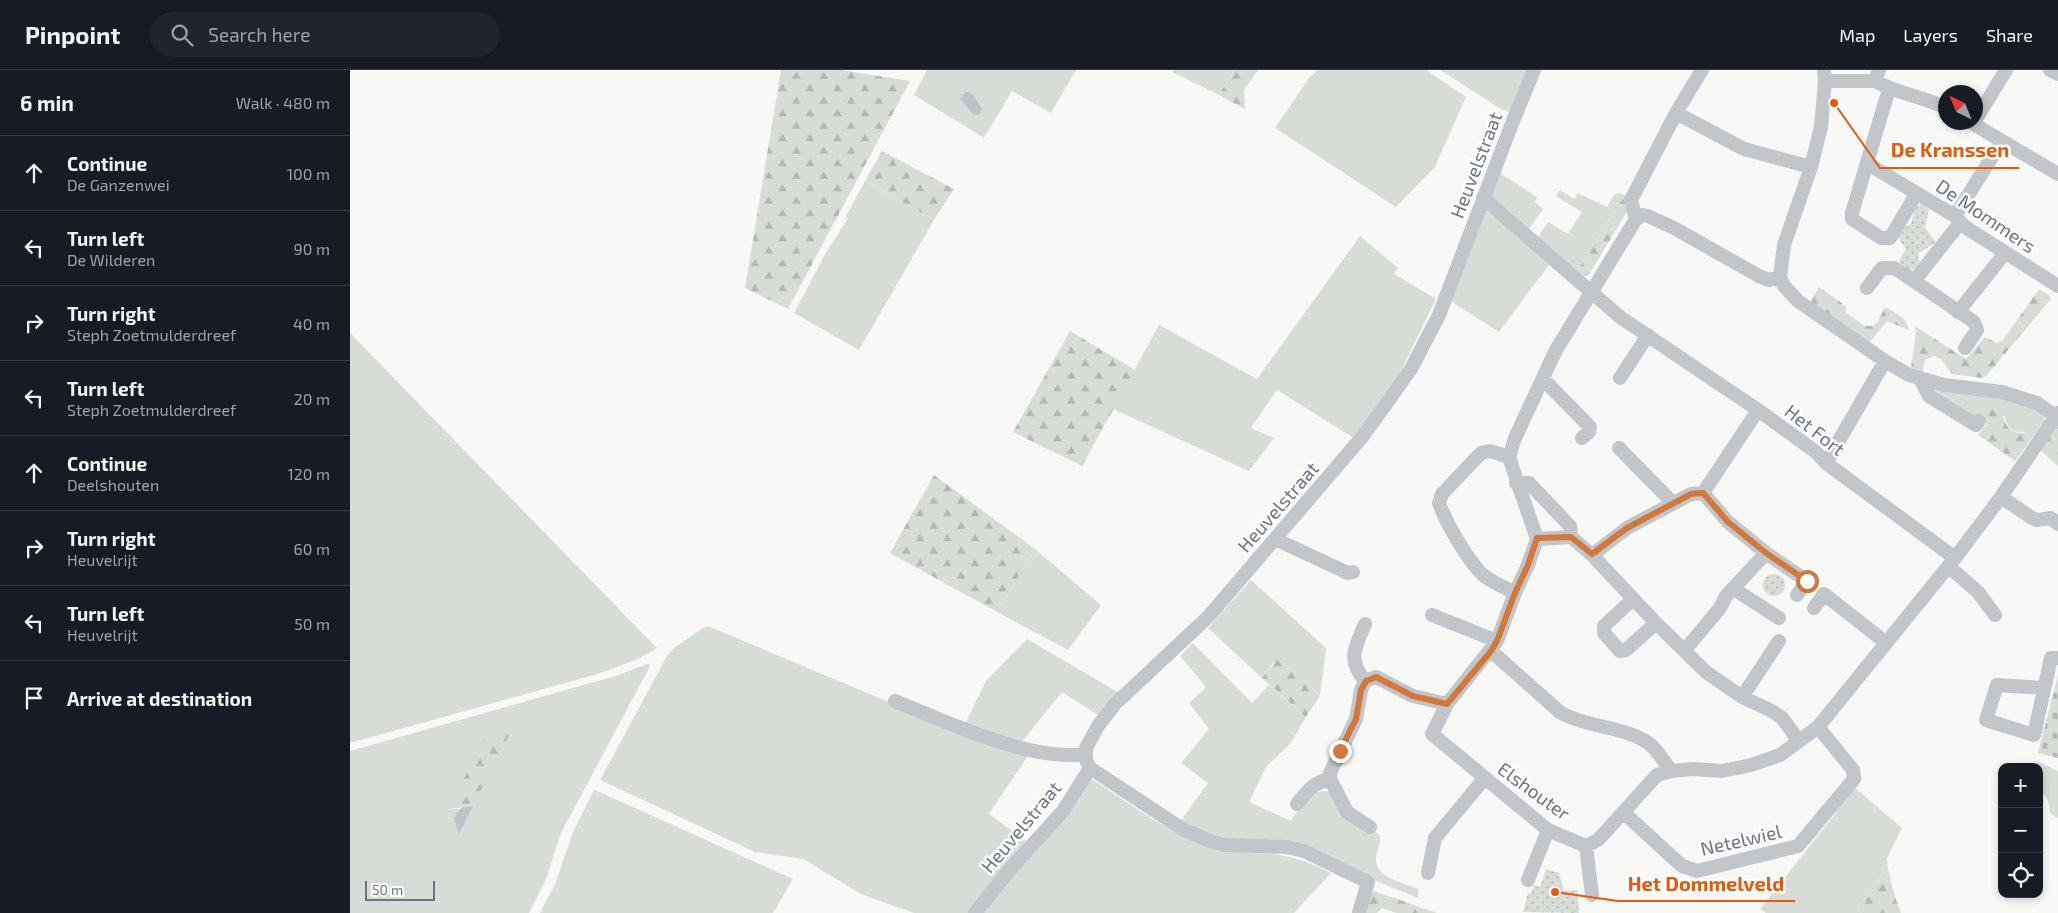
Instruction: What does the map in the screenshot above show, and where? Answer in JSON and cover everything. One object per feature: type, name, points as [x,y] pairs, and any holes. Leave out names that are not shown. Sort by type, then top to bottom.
[{"type":"street","name":"Heuvelstraat","points":[[1085,754],[1086,748],[1098,726],[1115,704],[1208,617],[1363,436],[1411,369],[1438,315],[1534,70]]},
{"type":"street","points":[[1636,218],[1631,200],[1676,113],[1702,70]]},
{"type":"street","points":[[1983,106],[2006,70]]},
{"type":"street","points":[[2050,70],[2058,74]]},
{"type":"street","points":[[1592,895],[1586,846],[1598,840],[1657,775],[1671,771],[1693,769],[1722,771],[1752,765],[1780,755],[1818,727],[2001,497],[2057,416],[2037,404],[2002,392],[1944,385],[1920,379],[1885,361],[1798,301],[1784,286],[1780,277],[1784,245],[1811,167],[1821,127],[1825,75],[1877,75],[1889,89],[1938,104]]},
{"type":"street","points":[[1889,89],[1852,212],[1852,219],[1881,238],[1890,238],[1917,193]]},
{"type":"street","points":[[1676,113],[1744,150],[1811,167]]},
{"type":"street","points":[[1983,129],[2058,174]]},
{"type":"street","points":[[1914,281],[1958,219],[2002,141]]},
{"type":"street","name":"De Mommers","points":[[1868,164],[1958,219],[2005,253],[2058,286]]},
{"type":"street","name":"Het Fort","points":[[1483,198],[1620,317],[1758,410],[1816,452],[1826,463],[1951,562],[1978,592],[1995,615]]},
{"type":"street","points":[[1370,826],[1347,812],[1330,779],[1330,773],[1356,719],[1361,690],[1366,681],[1376,677],[1413,696],[1447,704],[1494,646],[1528,565],[1537,538],[1508,457],[1556,350],[1636,218],[1643,215],[1648,216],[1769,280],[1780,277]]},
{"type":"street","points":[[1958,312],[2005,253]]},
{"type":"street","points":[[1867,288],[1882,268],[1894,268],[1974,322],[1978,330],[1965,348]]},
{"type":"street","points":[[1620,378],[1648,335]]},
{"type":"street","points":[[1826,463],[1885,361]]},
{"type":"street","points":[[1543,379],[1590,427],[1589,432],[1582,438]]},
{"type":"street","points":[[1920,379],[1929,396],[1976,425],[1979,421]]},
{"type":"street","points":[[1703,493],[1758,410]]},
{"type":"street","points":[[1619,448],[1673,503]]},
{"type":"street","points":[[1508,457],[1490,451],[1481,453],[1442,494],[1439,503],[1444,516],[1476,567],[1487,578],[1515,593]]},
{"type":"street","points":[[1516,483],[1530,483],[1570,526],[1571,537]]},
{"type":"street","points":[[1592,554],[1627,528],[1691,494],[1703,493]]},
{"type":"street","points":[[1703,493],[1728,522],[1766,553],[1807,581],[1797,595]]},
{"type":"street","points":[[2001,497],[2032,518],[2037,520],[2050,518],[2058,524]]},
{"type":"street","points":[[1537,538],[1571,537],[1592,554],[1633,600],[1706,672],[1742,696],[1782,718],[1799,741]]},
{"type":"street","points":[[1275,539],[1348,573],[1353,572]]},
{"type":"street","points":[[1690,644],[1720,608],[1726,596],[1766,553]]},
{"type":"street","points":[[1734,589],[1779,618]]},
{"type":"street","points":[[1814,608],[1824,594],[1885,642]]},
{"type":"street","points":[[1633,600],[1604,626],[1604,632],[1620,651],[1626,650],[1656,623]]},
{"type":"street","points":[[1432,615],[1494,646],[1561,713],[1571,718],[1608,727],[1640,739],[1652,746],[1671,771]]},
{"type":"street","points":[[1365,624],[1355,648],[1354,659],[1357,671],[1366,681]]},
{"type":"street","points":[[1742,696],[1779,641]]},
{"type":"street","points":[[2044,688],[1997,685],[1986,720],[2034,735],[2044,688],[2055,658]]},
{"type":"street","points":[[895,701],[964,729],[1020,748],[1059,756],[1085,754],[1090,768],[1184,830],[1210,841],[1225,845],[1287,847],[1304,851],[1368,882],[1359,913]]},
{"type":"street","name":"Elshouter","points":[[1447,704],[1432,734],[1484,779],[1548,830],[1586,846]]},
{"type":"street","name":"Netelwiel","points":[[1623,812],[1682,866],[1697,871],[1798,846],[1854,779],[1854,770],[1818,727]]},
{"type":"street","name":"Heuvelstraat","points":[[975,913],[1012,867],[1063,811],[1090,768]]},
{"type":"street","points":[[1297,804],[1310,788],[1321,781],[1330,779]]},
{"type":"street","points":[[1428,873],[1435,838],[1484,779]]},
{"type":"street","points":[[1528,880],[1548,830]]},
{"type":"green space","points":[[781,70],[841,70],[910,81],[788,309],[745,288]]},
{"type":"green space","points":[[927,70],[1076,70],[1051,113],[1012,91],[984,138],[914,95]]},
{"type":"green space","points":[[1174,70],[1234,70],[1219,95],[1172,72]]},
{"type":"green space","points":[[1234,70],[1258,70],[1244,90],[1245,109],[1219,95]]},
{"type":"green space","points":[[1318,70],[1426,70],[1466,97],[1435,167],[1396,207],[1275,128],[1310,77]]},
{"type":"green space","points":[[1440,70],[1527,70],[1509,112],[1501,109]]},
{"type":"green space","points":[[882,151],[954,189],[934,220],[865,181]]},
{"type":"green space","points":[[1500,173],[1537,197],[1535,202],[1543,209],[1529,229],[1493,200],[1490,193]]},
{"type":"green space","points":[[865,181],[934,220],[859,350],[794,313],[828,249],[847,220],[846,216]]},
{"type":"green space","points":[[1560,190],[1574,199],[1578,193],[1607,207],[1614,195],[1619,193],[1625,195],[1577,271],[1538,237],[1548,222],[1568,234],[1582,212],[1556,196]]},
{"type":"green space","points":[[1625,195],[1628,210],[1588,276],[1583,276],[1577,271]]},
{"type":"green space","points":[[1922,204],[1929,210],[1925,227],[1936,242],[1919,253],[1920,264],[1910,272],[1899,261],[1906,249],[1896,235],[1898,231],[1911,224],[1915,208]]},
{"type":"green space","points":[[1483,208],[1551,262],[1499,332],[1447,299]]},
{"type":"green space","points":[[1360,236],[1398,268],[1394,274],[1436,299],[1391,391],[1355,439],[1277,390],[1251,428],[1274,438],[1249,471],[1113,409],[1159,325],[1257,379]]},
{"type":"green space","points":[[1819,287],[1846,306],[1846,313],[1865,326],[1873,326],[1878,321],[1885,307],[1904,319],[1908,330],[1887,321],[1869,343],[1810,303]]},
{"type":"green space","points":[[2039,289],[2051,297],[2051,299],[1987,375],[1982,378],[1952,374],[1941,359],[1934,356],[1925,360],[1922,374],[1911,368],[1916,333],[1915,326],[1966,359],[1985,337],[1997,343],[2003,340]]},
{"type":"green space","points":[[1070,331],[1135,370],[1082,466],[1013,432]]},
{"type":"green space","points":[[350,333],[657,648],[636,660],[598,674],[350,743]]},
{"type":"green space","points":[[1935,389],[2000,398],[2021,403],[2039,412],[2045,419],[2034,435],[2016,432],[2007,424],[2004,416],[1972,419],[1934,393]]},
{"type":"green space","points":[[1982,406],[1990,406],[1999,410],[2013,431],[2034,435],[2015,461],[1978,435],[1987,424],[1983,418],[1972,419]]},
{"type":"green space","points":[[2058,425],[2058,466],[2039,449]]},
{"type":"green space","points":[[934,475],[1035,549],[997,612],[890,553]]},
{"type":"green space","points":[[1035,549],[1101,605],[1068,650],[997,612]]},
{"type":"green space","points":[[1774,574],[1782,577],[1785,585],[1782,593],[1774,596],[1766,593],[1763,585],[1766,577]]},
{"type":"green space","points":[[1251,580],[1326,648],[1320,695],[1279,660],[1273,663],[1262,678],[1208,628]]},
{"type":"green space","points":[[708,626],[922,716],[1030,753],[989,814],[1028,842],[969,913],[914,913],[861,894],[803,859],[755,852],[600,780],[667,656],[674,648]]},
{"type":"green space","points":[[1027,639],[1121,694],[1101,717],[1062,692],[1021,743],[965,724],[986,681]]},
{"type":"green space","points":[[1193,643],[1252,703],[1269,685],[1306,717],[1290,744],[1266,767],[1249,802],[1291,821],[1304,799],[1312,792],[1330,791],[1344,813],[1379,834],[1380,843],[1376,857],[1380,870],[1391,879],[1419,889],[1418,898],[1362,875],[1317,851],[1229,842],[1180,822],[1208,783],[1181,763],[1209,729],[1189,703],[1206,687],[1180,656]]},
{"type":"green space","points":[[1277,660],[1320,695],[1306,717],[1262,678]]},
{"type":"green space","points":[[649,664],[649,668],[561,833],[546,879],[529,913],[350,913],[350,751],[619,675]],"holes":[[[513,728],[454,818],[459,809],[449,809]]]},
{"type":"green space","points":[[2058,675],[2058,758],[2038,753]]},
{"type":"green space","points":[[513,727],[473,806],[449,809],[487,732]]},
{"type":"green space","points":[[2043,764],[2058,771],[2058,818],[2051,814],[2048,801],[2043,794]]},
{"type":"green space","points":[[1090,778],[1158,822],[1202,845],[1222,851],[1285,856],[1314,865],[1331,873],[1294,913],[982,913]]},
{"type":"green space","points":[[1853,786],[1902,828],[1887,858],[1888,869],[1868,891],[1858,910],[1861,913],[1766,913],[1760,909],[1835,814]]},
{"type":"green space","points":[[594,790],[793,879],[773,913],[540,913],[556,882],[573,832]]},
{"type":"green space","points":[[1546,869],[1559,873],[1564,891],[1577,890],[1579,913],[1523,912],[1528,893],[1531,894],[1534,885],[1540,887]]},
{"type":"green space","points":[[1888,869],[1901,913],[1861,913],[1858,910],[1868,891]]},
{"type":"green space","points":[[1374,891],[1437,913],[1396,913],[1382,908],[1377,913],[1362,913],[1369,892]]},
{"type":"shaded area","points":[[965,92],[971,93],[982,109],[979,115],[974,115],[960,99]]},
{"type":"shaded area","points":[[473,806],[459,834],[454,818],[461,809]]},
{"type":"place","name":"De Kranssen","points":[[1834,103]]},
{"type":"place","name":"Het Dommelveld","points":[[1555,892]]},
{"type":"route","points":[[1340,751],[1356,719],[1361,690],[1366,681],[1376,677],[1413,696],[1447,704],[1491,651],[1497,641],[1537,538],[1571,537],[1592,554],[1627,528],[1691,494],[1703,493],[1728,522],[1766,553],[1807,581]]}]
